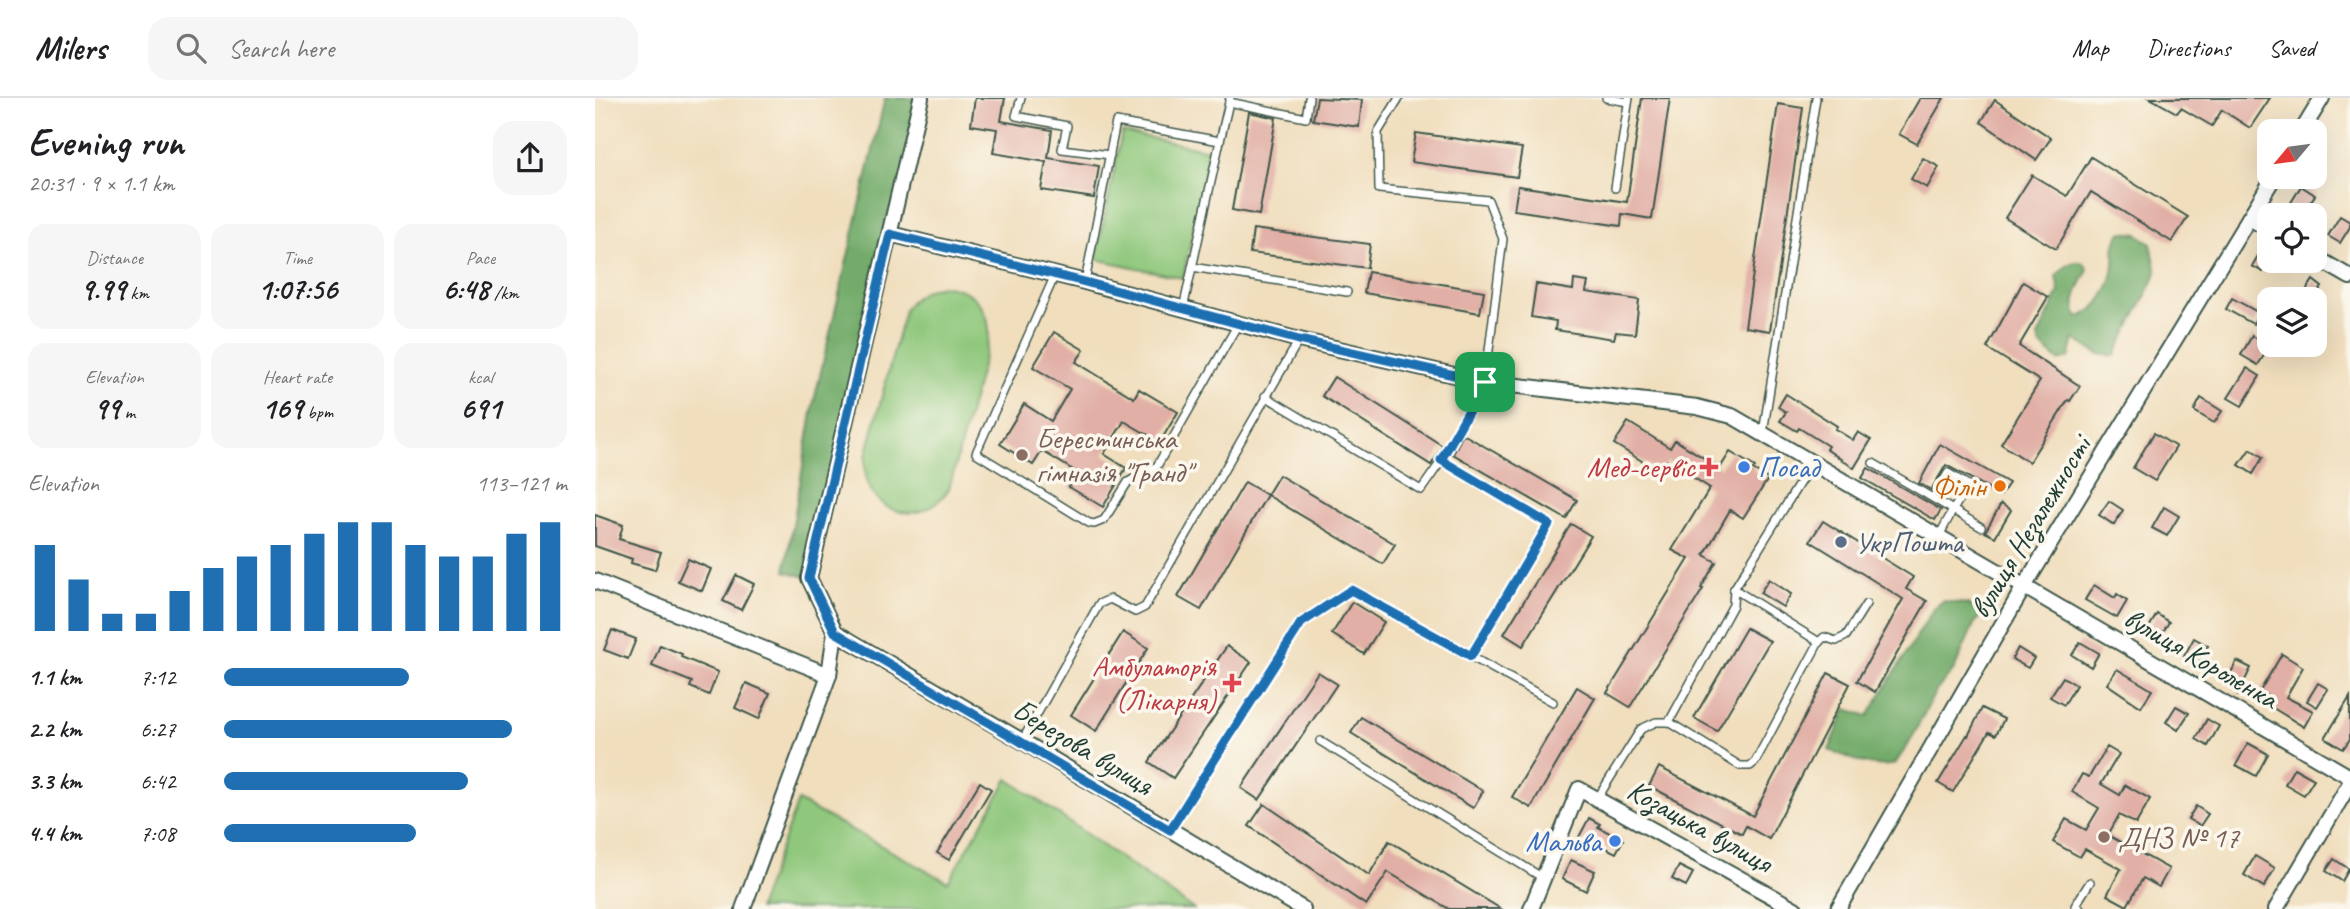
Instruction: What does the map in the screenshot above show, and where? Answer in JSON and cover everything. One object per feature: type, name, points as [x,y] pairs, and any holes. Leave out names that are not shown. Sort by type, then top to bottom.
[{"type":"street","points":[[743,909],[829,675],[835,632],[809,578],[921,98]]},
{"type":"street","points":[[2309,119],[2322,98]]},
{"type":"street","name":"вулиця Незалежності","points":[[1838,909],[2025,585],[2267,189]]},
{"type":"street","points":[[2249,218],[2257,223]]},
{"type":"street","name":"вулиця Короленка","points":[[890,234],[1085,282],[1299,340],[1485,382],[1697,407],[1732,416],[2350,777]]},
{"type":"street","points":[[2327,264],[2350,277]]},
{"type":"street","points":[[595,581],[829,675]]},
{"type":"street","name":"Березова вулиця","points":[[835,632],[1303,909]]},
{"type":"street","points":[[2276,909],[2350,783]]},
{"type":"street","name":"Козацька вулиця","points":[[1544,879],[1579,789],[1795,909]]},
{"type":"street","points":[[1531,909],[1544,879]]},
{"type":"lane","points":[[1021,98],[1016,116],[1067,126],[1062,149],[1110,156]]},
{"type":"lane","points":[[1183,310],[1229,100],[1306,118],[1309,98]]},
{"type":"lane","points":[[1265,396],[1421,490],[1485,382],[1503,239],[1488,200],[1379,189],[1378,132],[1399,98]]},
{"type":"lane","points":[[1607,98],[1629,100],[1615,188]]},
{"type":"lane","points":[[1763,433],[1816,98]]},
{"type":"lane","points":[[1085,282],[1116,122],[1220,142]]},
{"type":"lane","points":[[1192,267],[1347,292]]},
{"type":"lane","points":[[1055,275],[975,453],[1089,523],[1104,520],[1128,482],[1157,466],[1238,324]]},
{"type":"lane","points":[[1022,741],[1099,604],[1110,599],[1135,612],[1145,607],[1299,340]]},
{"type":"lane","points":[[1441,460],[1549,524],[1471,656]]},
{"type":"lane","points":[[1669,722],[1734,605],[1734,589],[1812,463]]},
{"type":"lane","points":[[1873,463],[1982,527]]},
{"type":"lane","points":[[1933,498],[1948,472],[1968,485],[1939,536]]},
{"type":"lane","points":[[1734,589],[1818,642]]},
{"type":"lane","points":[[1170,830],[1301,623],[1351,590],[1553,702]]},
{"type":"lane","points":[[1598,799],[1641,729],[1656,722],[1669,722],[1740,766],[1750,766],[1755,762],[1818,642],[1824,637],[1836,641],[1846,636],[1866,604]]},
{"type":"lane","points":[[1320,741],[1544,879]]},
{"type":"lane","points":[[2080,909],[2075,906],[2090,882]]},
{"type":"green space","points":[[885,98],[921,98],[809,578],[785,571],[814,401]]},
{"type":"green space","points":[[1122,132],[1209,150],[1183,278],[1096,259]]},
{"type":"green space","points":[[2122,232],[2138,234],[2151,244],[2157,273],[2115,356],[2098,354],[2074,339],[2069,358],[2059,361],[2040,345],[2038,337],[2059,292],[2056,276],[2072,263],[2084,263],[2088,270],[2075,299],[2076,311],[2078,317],[2092,310],[2107,289],[2113,272],[2115,243]]},
{"type":"green space","points":[[943,286],[964,291],[979,303],[988,321],[988,343],[949,489],[936,503],[922,511],[907,513],[893,510],[880,502],[871,490],[866,475],[866,456],[905,309],[921,293]]},
{"type":"green space","points":[[1943,601],[1967,604],[1985,612],[1974,624],[1954,670],[1935,692],[1911,740],[1895,764],[1870,764],[1829,750],[1846,709],[1868,716],[1934,608]]},
{"type":"green space","points":[[1008,779],[1193,909],[758,909],[798,801],[948,882]]},
{"type":"building","points":[[975,98],[1005,98],[1001,121],[1052,130],[1048,158],[1099,166],[1094,198],[1041,190],[1046,162],[993,153],[997,129],[971,125]]},
{"type":"building","points":[[1317,98],[1362,100],[1359,127],[1313,120]]},
{"type":"building","points":[[1642,98],[1670,98],[1652,219],[1622,214],[1621,226],[1514,210],[1518,186],[1627,202]]},
{"type":"building","points":[[1920,98],[1944,98],[1917,144],[1899,134]]},
{"type":"building","points":[[2150,98],[2270,98],[2250,128],[2222,110],[2212,126],[2181,108],[2177,113]]},
{"type":"building","points":[[1995,100],[2051,138],[2036,160],[1981,122]]},
{"type":"building","points":[[1778,104],[1803,108],[1770,331],[1745,327]]},
{"type":"building","points":[[1249,112],[1276,118],[1259,215],[1232,210]]},
{"type":"building","points":[[1416,133],[1522,148],[1517,177],[1411,162]]},
{"type":"building","points":[[2091,157],[2188,217],[2172,242],[2091,192],[2056,249],[2005,218],[2032,175],[2067,196]]},
{"type":"building","points":[[1923,158],[1939,167],[1927,188],[1911,179]]},
{"type":"building","points":[[2299,189],[2306,189],[2315,195],[2310,203],[2291,203]]},
{"type":"building","points":[[2340,216],[2350,222],[2350,227],[2340,243],[2328,236]]},
{"type":"building","points":[[1253,229],[1370,244],[1367,268],[1250,253]]},
{"type":"building","points":[[1368,272],[1484,291],[1480,313],[1364,293]]},
{"type":"building","points":[[1574,280],[1588,282],[1586,292],[1639,300],[1635,334],[1616,332],[1614,339],[1555,330],[1556,321],[1531,317],[1536,284],[1573,290]]},
{"type":"building","points":[[2313,280],[2322,287],[2309,287]]},
{"type":"building","points":[[2023,282],[2048,297],[2019,346],[2080,386],[2070,401],[2068,400],[2029,462],[2001,444],[2040,381],[1987,348]]},
{"type":"building","points":[[2232,298],[2257,312],[2257,317],[2253,324],[2226,309]]},
{"type":"building","points":[[1054,332],[1084,350],[1076,362],[1134,398],[1139,389],[1178,412],[1160,442],[1124,421],[1104,454],[1126,468],[1103,507],[1069,487],[1078,473],[1042,451],[1033,465],[1000,444],[1024,404],[1051,421],[1070,389],[1033,367]]},
{"type":"building","points":[[2252,336],[2257,339],[2257,357],[2263,357],[2258,365],[2241,355]]},
{"type":"building","points":[[2247,368],[2260,376],[2242,406],[2228,398]]},
{"type":"building","points":[[1334,377],[1443,446],[1431,465],[1322,396]]},
{"type":"building","points":[[1786,394],[1837,426],[1835,429],[1853,440],[1858,432],[1871,440],[1854,468],[1826,449],[1828,446],[1799,428],[1797,431],[1780,421],[1786,412],[1778,407]]},
{"type":"building","points":[[2201,398],[2222,411],[2214,423],[2194,411]]},
{"type":"building","points":[[1628,422],[1670,448],[1675,440],[1720,468],[1730,452],[1755,467],[1753,470],[1768,479],[1743,518],[1730,510],[1704,555],[1716,562],[1701,588],[1703,589],[1630,707],[1607,693],[1689,559],[1672,550],[1710,488],[1667,461],[1660,472],[1614,444]]},
{"type":"building","points":[[2154,433],[2176,447],[2155,481],[2133,468]]},
{"type":"building","points":[[1463,434],[1577,500],[1566,519],[1453,454]]},
{"type":"building","points":[[1940,444],[2009,483],[2001,495],[1946,465],[1931,490],[1919,483]]},
{"type":"building","points":[[2250,449],[2263,457],[2253,474],[2239,465]]},
{"type":"building","points":[[1868,468],[1941,510],[1935,520],[1862,478]]},
{"type":"building","points":[[1279,475],[1395,544],[1383,564],[1267,495]]},
{"type":"building","points":[[1245,482],[1267,495],[1201,610],[1178,597]]},
{"type":"building","points":[[2109,501],[2123,510],[2114,525],[2099,515]]},
{"type":"building","points":[[2001,504],[2011,510],[1995,537],[1985,532]]},
{"type":"building","points":[[2164,507],[2179,516],[2167,536],[2152,528]]},
{"type":"building","points":[[595,515],[623,525],[619,539],[661,552],[655,570],[631,563],[632,559],[595,546]]},
{"type":"building","points":[[1823,521],[1913,577],[1906,589],[1927,601],[1875,692],[1857,681],[1903,599],[1810,541]]},
{"type":"building","points":[[1571,524],[1591,536],[1523,646],[1504,634]]},
{"type":"building","points":[[688,559],[711,569],[702,591],[678,581]]},
{"type":"building","points":[[736,575],[754,584],[741,610],[723,601]]},
{"type":"building","points":[[1769,579],[1791,594],[1783,607],[1760,593]]},
{"type":"building","points":[[2094,585],[2115,598],[2117,594],[2127,601],[2117,618],[2085,600]]},
{"type":"building","points":[[1352,602],[1384,622],[1364,654],[1332,634]]},
{"type":"building","points":[[2157,614],[2169,622],[2157,642],[2145,634]]},
{"type":"building","points":[[1746,628],[1770,641],[1717,731],[1694,718]]},
{"type":"building","points":[[612,630],[636,639],[628,659],[604,650]]},
{"type":"building","points":[[1123,632],[1148,648],[1096,731],[1071,715]]},
{"type":"building","points":[[2194,638],[2208,646],[2198,664],[2184,656]]},
{"type":"building","points":[[2080,642],[2099,653],[2091,667],[2072,655]]},
{"type":"building","points":[[660,645],[718,672],[709,695],[690,687],[692,682],[652,666]]},
{"type":"building","points":[[1227,646],[1251,662],[1173,778],[1149,762]]},
{"type":"building","points":[[2018,648],[2034,658],[2028,668],[2012,659]]},
{"type":"building","points":[[2282,654],[2303,667],[2286,697],[2313,711],[2304,727],[2265,703],[2269,697],[2260,691]]},
{"type":"building","points":[[2237,661],[2251,668],[2237,696],[2237,685],[2227,680]]},
{"type":"building","points":[[2117,669],[2152,690],[2141,707],[2107,684]]},
{"type":"building","points":[[1318,672],[1337,684],[1259,800],[1241,788]]},
{"type":"building","points":[[1828,673],[1850,684],[1769,839],[1746,826],[1742,834],[1649,786],[1659,767],[1753,816]]},
{"type":"building","points":[[2063,677],[2076,685],[2064,705],[2050,697]]},
{"type":"building","points":[[746,683],[770,693],[759,719],[735,708]]},
{"type":"building","points":[[2318,683],[2328,689],[2317,707],[2307,701]]},
{"type":"building","points":[[1577,687],[1595,698],[1531,808],[1512,797]]},
{"type":"building","points":[[2350,697],[2350,739],[2343,749],[2325,738]]},
{"type":"building","points":[[2176,706],[2189,713],[2178,730],[2166,722]]},
{"type":"building","points":[[1982,708],[2004,719],[1996,735],[1989,732],[1953,792],[1938,783]]},
{"type":"building","points":[[1361,717],[1483,791],[1473,808],[1351,733]]},
{"type":"building","points":[[2207,719],[2219,726],[2208,746],[2196,739]]},
{"type":"building","points":[[2248,743],[2268,754],[2256,776],[2236,765]]},
{"type":"building","points":[[2107,747],[2119,754],[2101,784],[2120,795],[2125,785],[2150,799],[2136,824],[2119,815],[2108,835],[2169,869],[2159,887],[2143,878],[2127,906],[2107,895],[2121,869],[2085,849],[2080,857],[2053,842],[2066,819],[2086,830],[2099,808],[2072,792],[2082,774],[2089,777]]},
{"type":"building","points":[[2294,768],[2314,779],[2304,795],[2285,784]]},
{"type":"building","points":[[980,782],[991,789],[949,860],[937,853]]},
{"type":"building","points":[[1264,804],[1369,875],[1389,841],[1501,909],[1449,909],[1388,872],[1366,905],[1249,826]]},
{"type":"building","points":[[2196,806],[2208,814],[2200,826],[2188,819]]},
{"type":"building","points":[[1589,818],[1600,824],[1598,827],[1623,840],[1616,853],[1600,845],[1598,849],[1578,839]]},
{"type":"building","points":[[2255,856],[2275,868],[2264,887],[2244,875]]},
{"type":"building","points":[[2334,859],[2349,869],[2342,881],[2326,871]]},
{"type":"building","points":[[1571,860],[1595,871],[1586,891],[1562,879]]},
{"type":"building","points":[[1679,866],[1693,873],[1686,886],[1672,879]]},
{"type":"place","name":"Берестинська гімназія \"Гранд\"","points":[[1022,455]]},
{"type":"place","name":"Мед-сервіс","points":[[1709,467]]},
{"type":"place","name":"Посад","points":[[1744,467]]},
{"type":"place","name":"Філін","points":[[2000,486]]},
{"type":"place","name":"УкрПошта","points":[[1841,542]]},
{"type":"place","name":"Амбулаторія (Лікарня)","points":[[1232,683]]},
{"type":"place","name":"ДНЗ № 17","points":[[2104,837]]},
{"type":"place","name":"Мальва","points":[[1615,841]]},
{"type":"route","points":[[890,234],[1085,282],[1299,340],[1485,382],[1441,460],[1549,524],[1471,656],[1351,590],[1301,623],[1170,830],[835,632],[809,578],[890,234]]}]
